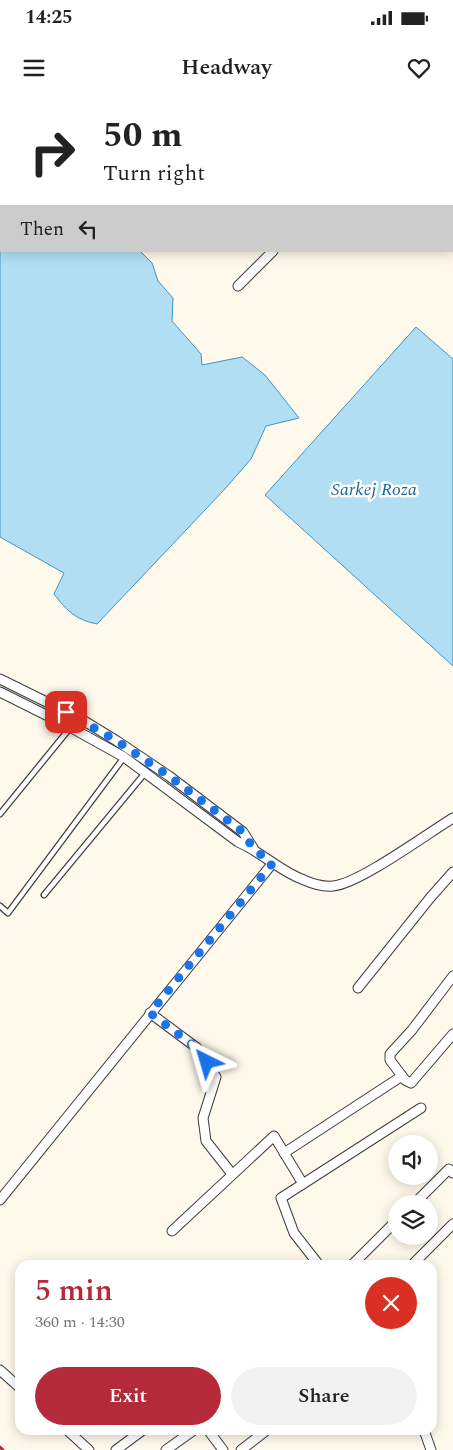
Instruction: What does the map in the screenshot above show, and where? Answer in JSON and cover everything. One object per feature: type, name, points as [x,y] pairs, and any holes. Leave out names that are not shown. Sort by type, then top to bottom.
[{"type":"street","points":[[238,286],[272,252]]},
{"type":"street","points":[[0,679],[81,720],[130,749],[243,832],[253,848],[272,864],[303,880],[320,886],[335,886],[374,869],[453,818]]},
{"type":"street","points":[[0,692],[124,757],[238,842],[253,848]]},
{"type":"street","points":[[23,703],[29,693]]},
{"type":"street","points":[[194,809],[201,800]]},
{"type":"street","points":[[0,1200],[272,864]]},
{"type":"street","points":[[358,988],[453,872]]},
{"type":"street","points":[[453,976],[412,1030],[390,1054],[390,1060],[405,1080],[411,1083],[453,1034]]},
{"type":"street","points":[[150,1013],[197,1048],[216,1076],[203,1118],[206,1141],[232,1174]]},
{"type":"street","points":[[284,1153],[402,1076]]},
{"type":"street","points":[[315,1260],[294,1232],[281,1198],[421,1108]]},
{"type":"street","points":[[172,1231],[274,1136],[303,1184]]},
{"type":"street","points":[[423,1195],[448,1169],[453,1173]]},
{"type":"street","points":[[417,1260],[453,1224]]},
{"type":"street","points":[[357,1260],[388,1229]]},
{"type":"street","points":[[0,1370],[15,1384]]},
{"type":"street","points":[[72,1435],[89,1450]]},
{"type":"street","points":[[116,1450],[136,1435]]},
{"type":"street","points":[[166,1450],[187,1435]]},
{"type":"street","points":[[212,1435],[223,1450]]},
{"type":"street","points":[[241,1450],[260,1435]]},
{"type":"street","points":[[426,1435],[431,1450]]},
{"type":"lane","points":[[0,814],[70,727]]},
{"type":"lane","points":[[0,906],[8,913],[130,749]]},
{"type":"lane","points":[[44,895],[145,772]]},
{"type":"water","points":[[0,252],[141,252],[152,263],[158,281],[173,298],[172,321],[201,354],[202,365],[242,357],[265,375],[299,418],[266,426],[251,459],[97,624],[72,614],[54,594],[64,573],[0,537]]},
{"type":"water","name":"Sarkej Roza","points":[[416,327],[453,359],[453,666],[265,495]]},
{"type":"railway","points":[[0,1447],[3,1450]]},
{"type":"route","points":[[66,712],[117,741],[169,776],[243,832],[253,848],[272,864],[150,1013],[197,1048],[207,1062]]}]
